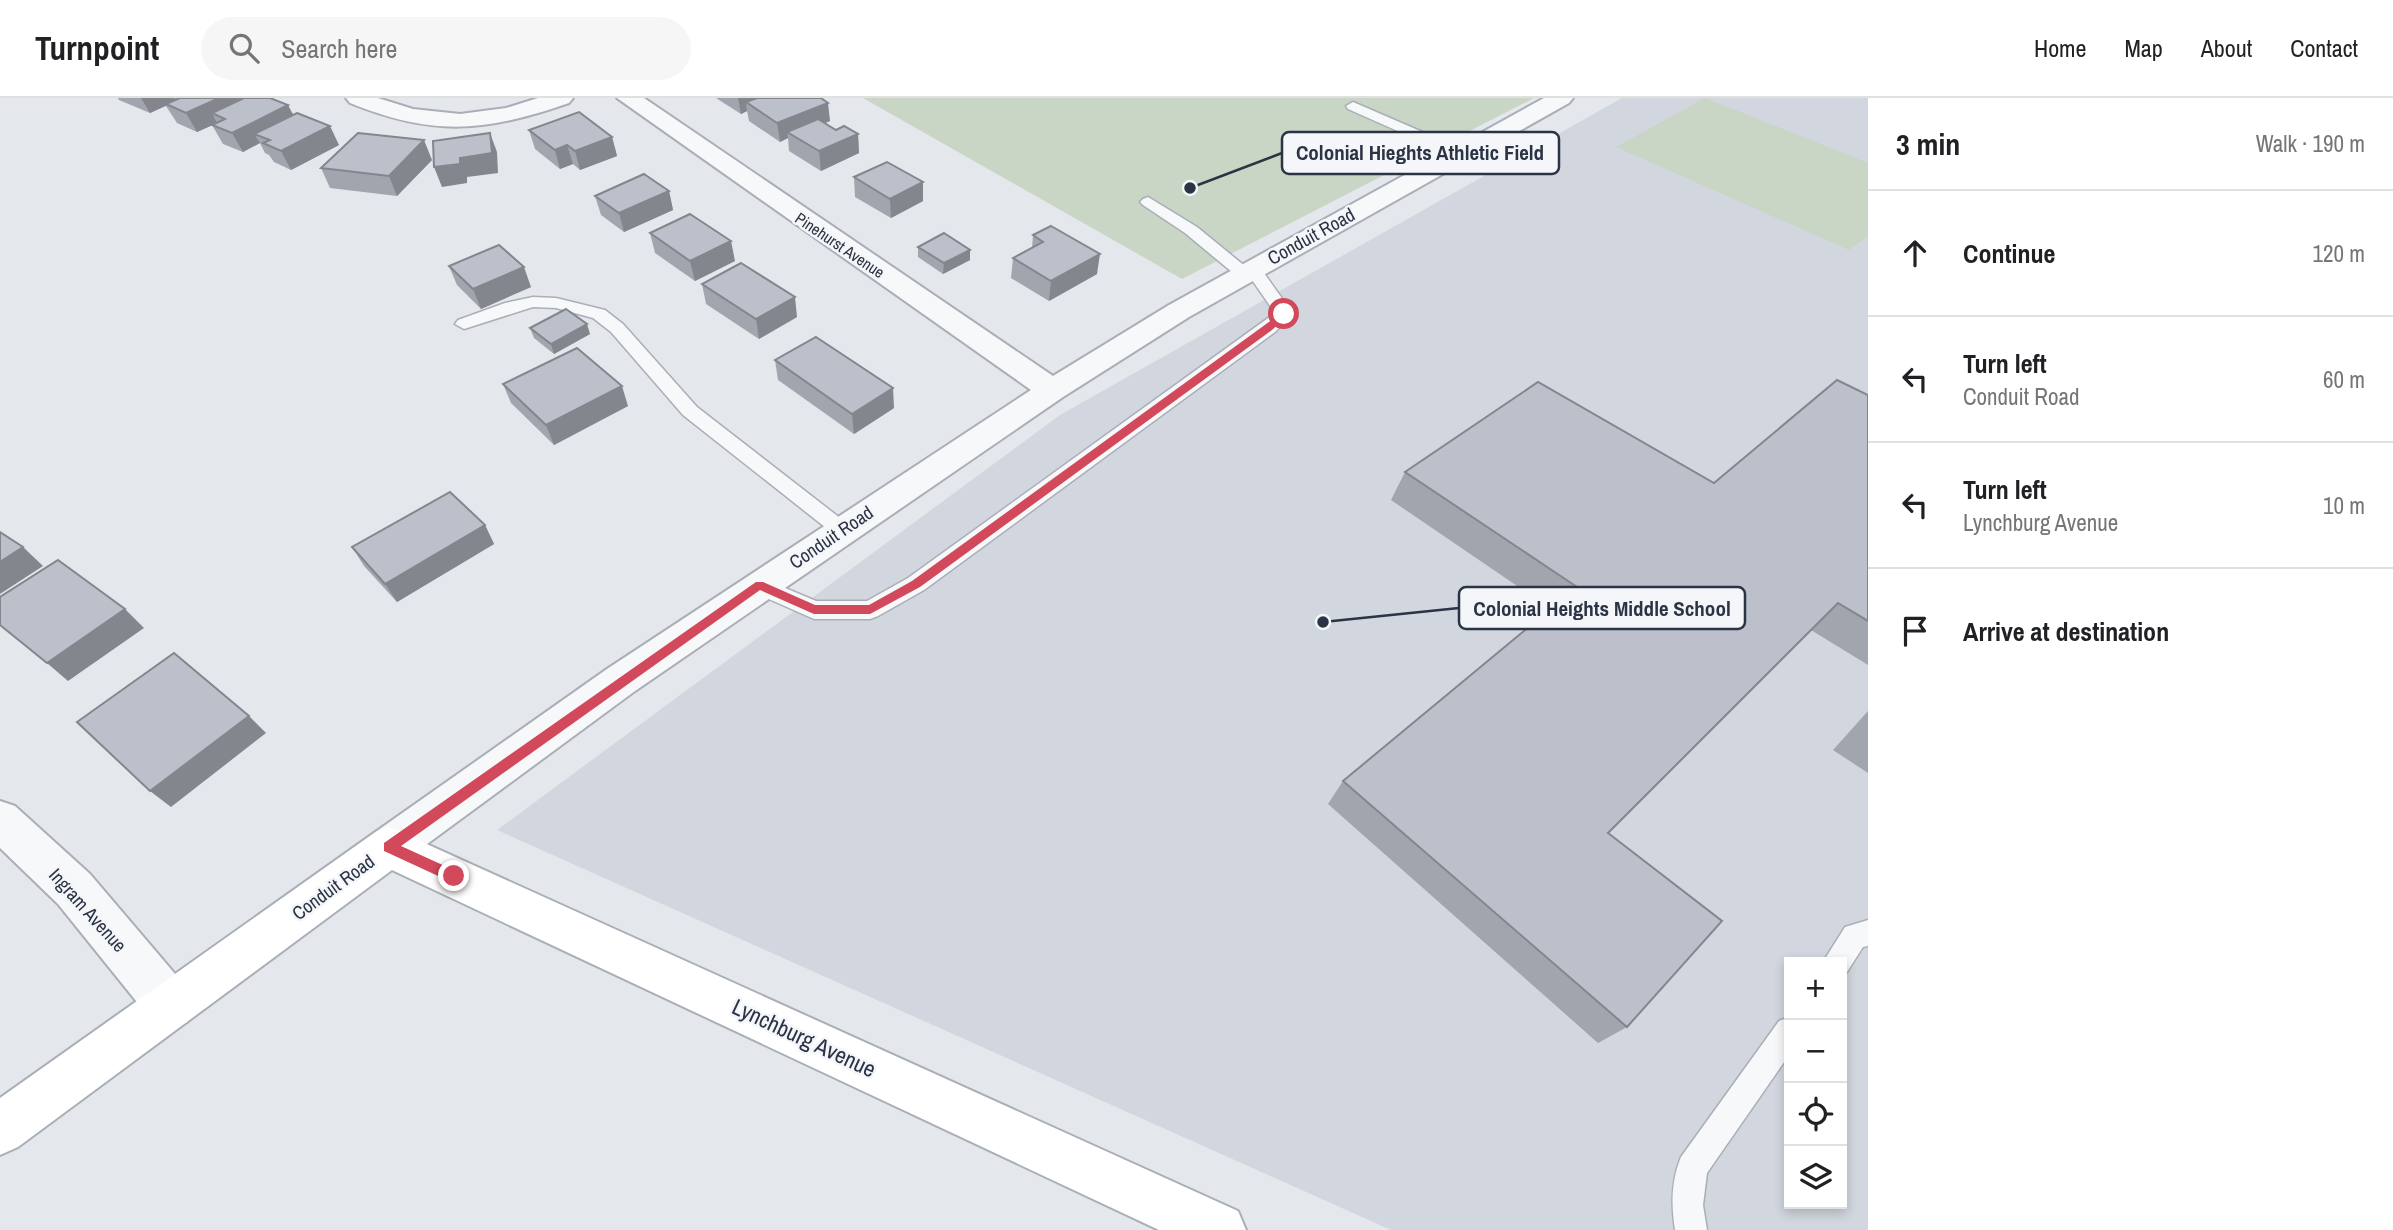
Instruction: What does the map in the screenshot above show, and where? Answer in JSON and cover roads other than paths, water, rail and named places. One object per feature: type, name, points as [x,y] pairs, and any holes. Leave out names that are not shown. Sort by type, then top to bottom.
[{"type":"street","points":[[358,98],[402,115],[430,121],[456,122],[524,111],[561,98]]},
{"type":"street","name":"Pinehurst Avenue","points":[[629,98],[1052,390]]},
{"type":"street","name":"Conduit Road","points":[[0,1129],[389,847],[760,585],[1052,390],[1178,311],[1561,98]]},
{"type":"street","name":"Ingram Avenue","points":[[0,820],[74,889],[170,1005]]},
{"type":"street","name":"Lynchburg Avenue","points":[[389,847],[1219,1230]]},
{"type":"lane","points":[[1353,106],[1459,153]]},
{"type":"lane","points":[[760,585],[814,610],[870,610],[916,584],[1269,328],[1284,314],[1249,271],[1148,202]]},
{"type":"lane","points":[[464,324],[533,302],[556,303],[599,314],[617,328],[690,411],[842,530]]},
{"type":"lane","points":[[1841,957],[1856,936],[1868,933]]},
{"type":"lane","points":[[1691,1230],[1687,1205],[1692,1168],[1784,1038]]},
{"type":"place","name":"Colonial Hieghts Athletic Field","points":[[1190,188]]},
{"type":"place","name":"Colonial Heights Middle School","points":[[1323,622]]}]
